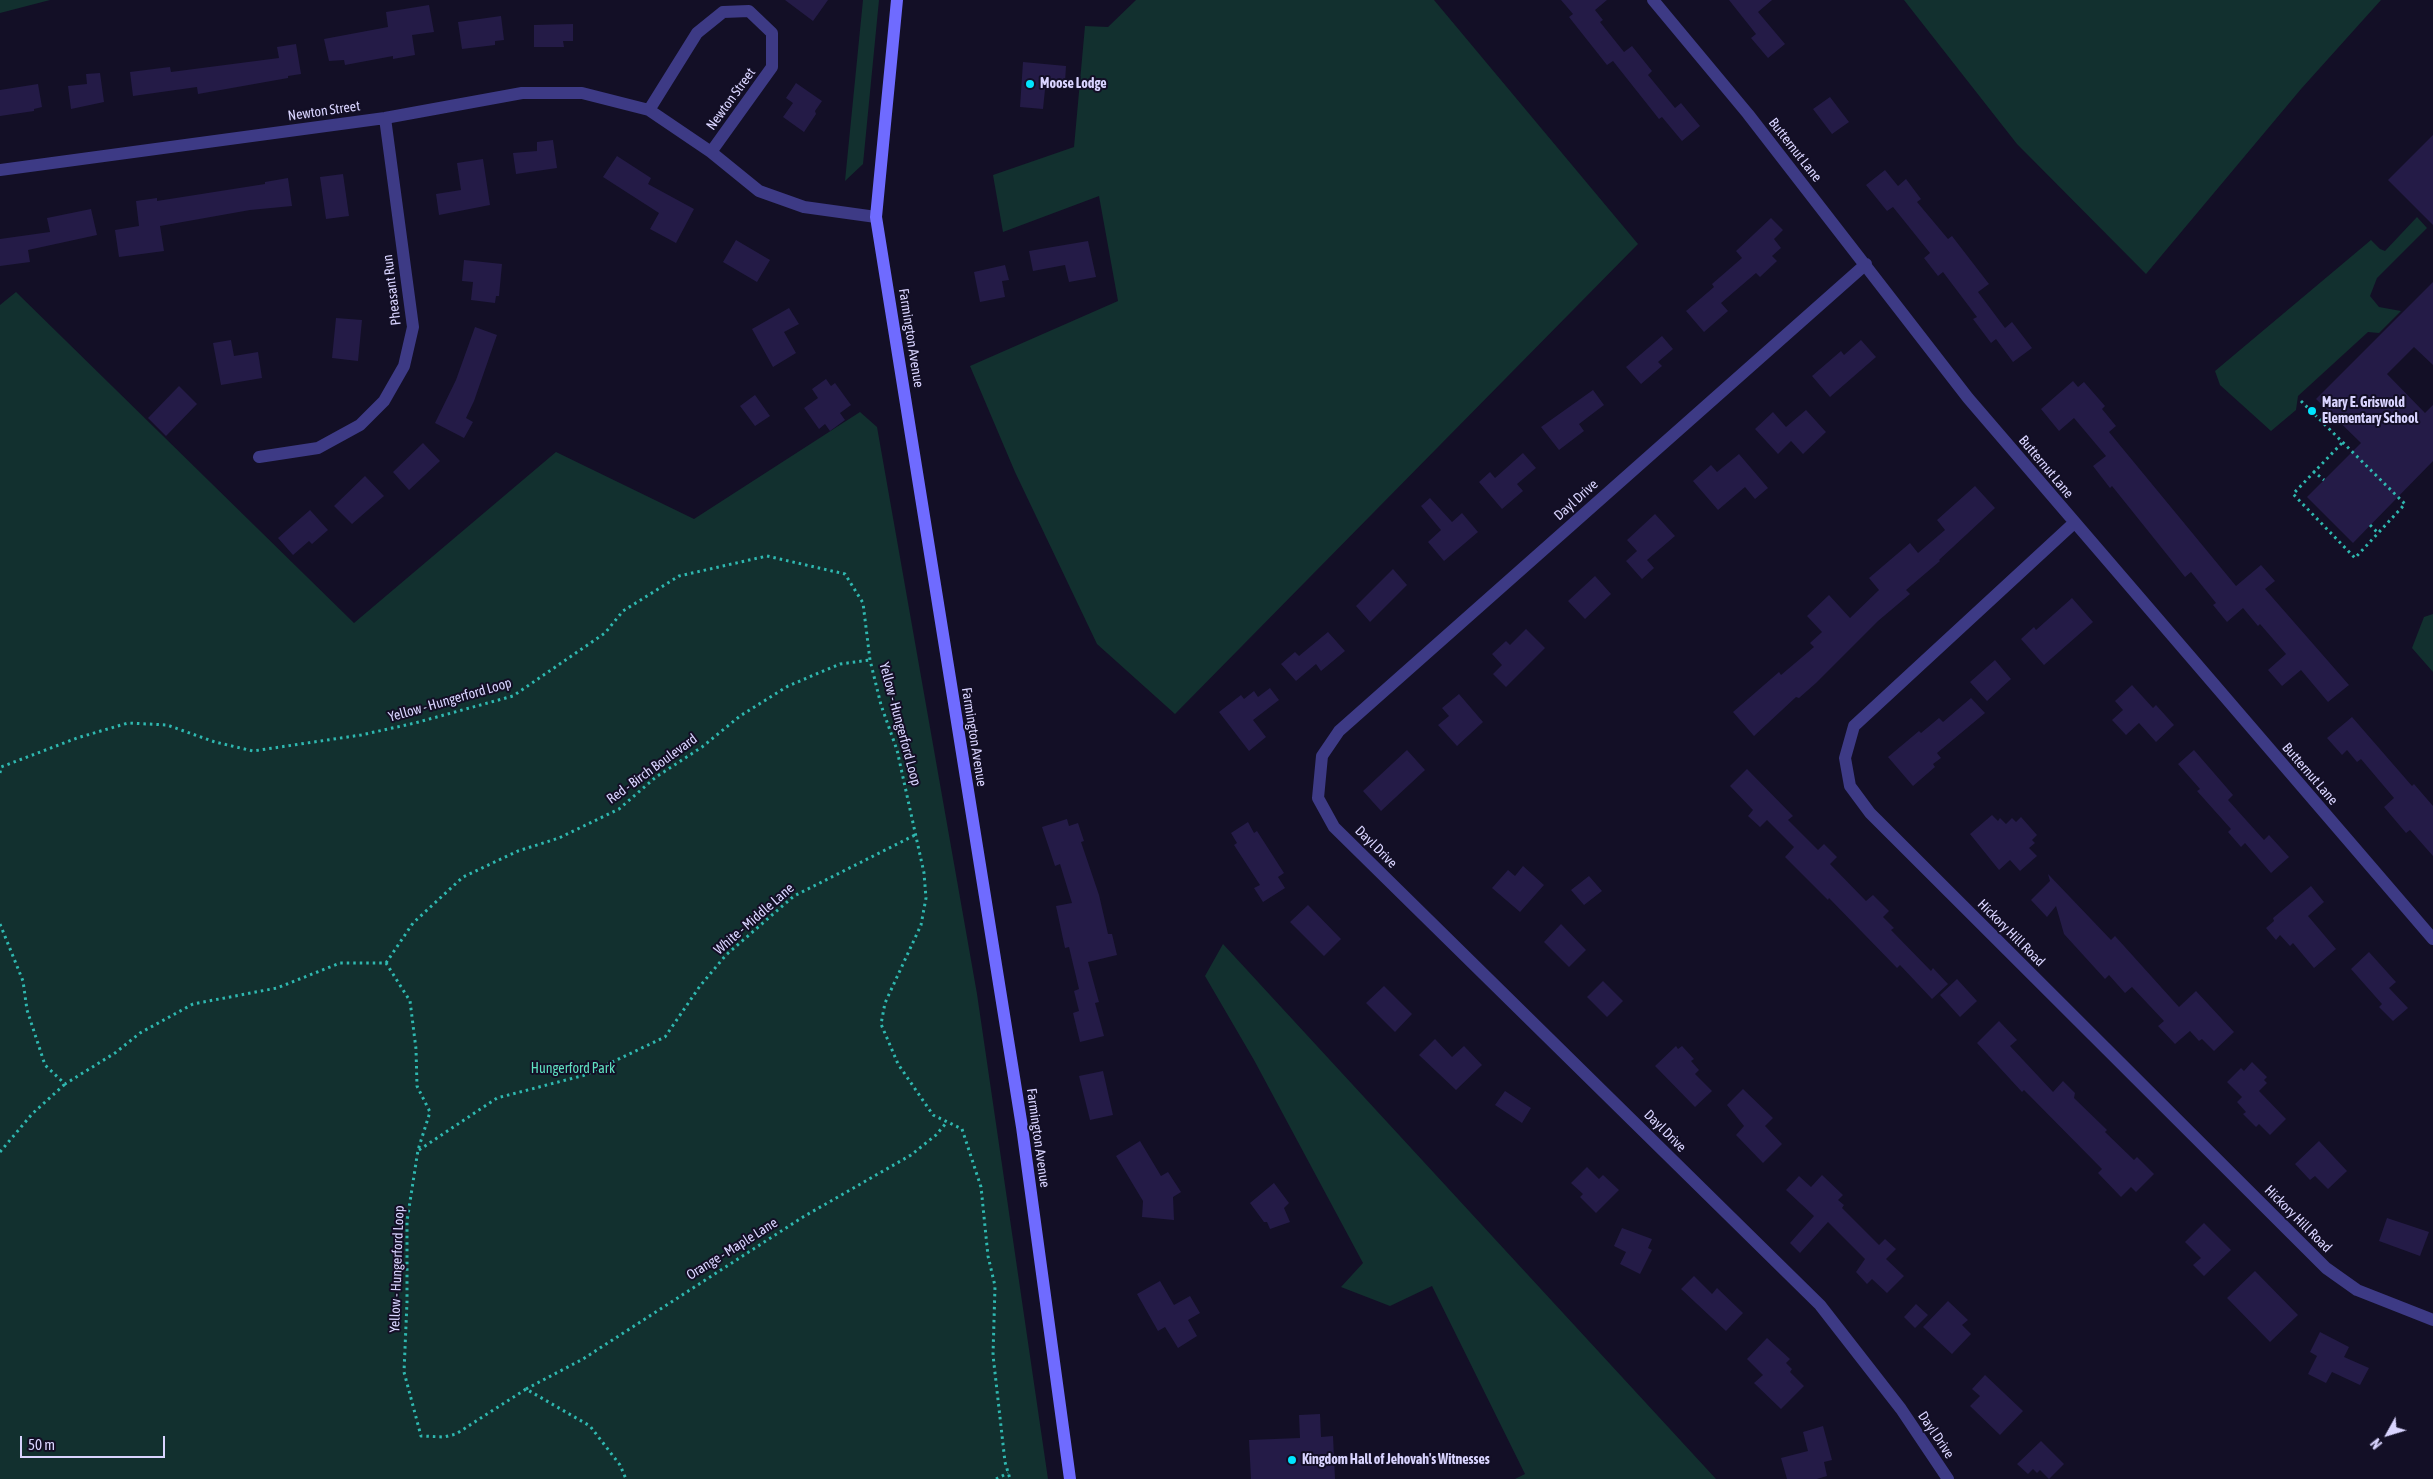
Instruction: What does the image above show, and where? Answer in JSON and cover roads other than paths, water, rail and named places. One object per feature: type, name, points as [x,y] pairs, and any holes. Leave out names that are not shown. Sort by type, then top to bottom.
[{"type":"main road","name":"Farmington Avenue","points":[[897,0],[876,217],[1020,1117],[1070,1479]]},
{"type":"street","name":"Butternut Lane","points":[[1653,0],[1748,114],[1968,398],[2433,939]]},
{"type":"street","name":"Newton Street","points":[[649,110],[697,33],[723,12],[749,11],[772,34],[772,67],[710,152]]},
{"type":"street","name":"Newton Street","points":[[0,170],[385,118],[522,93],[582,93],[649,110],[710,152],[759,190],[804,207],[876,217]]},
{"type":"street","name":"Pheasant Run","points":[[259,457],[318,448],[360,425],[384,401],[404,366],[413,327],[385,118]]},
{"type":"street","name":"Dayl Drive","points":[[1866,264],[1339,731],[1322,756],[1318,798],[1334,827],[1820,1305],[1901,1409],[1948,1479]]},
{"type":"street","name":"Hickory Hill Road","points":[[2074,523],[1854,726],[1845,758],[1850,786],[1870,813],[2326,1268],[2356,1290],[2433,1320]]},
{"type":"place","name":"Moose Lodge","points":[[1030,84]]},
{"type":"place","name":"Mary E. Griswold Elementary School","points":[[2312,411]]},
{"type":"place","name":"Kingdom Hall of Jehovah's Witnesses","points":[[1292,1460]]},
{"type":"park label","name":"Hungerford Park","points":[[573,1069]]}]
